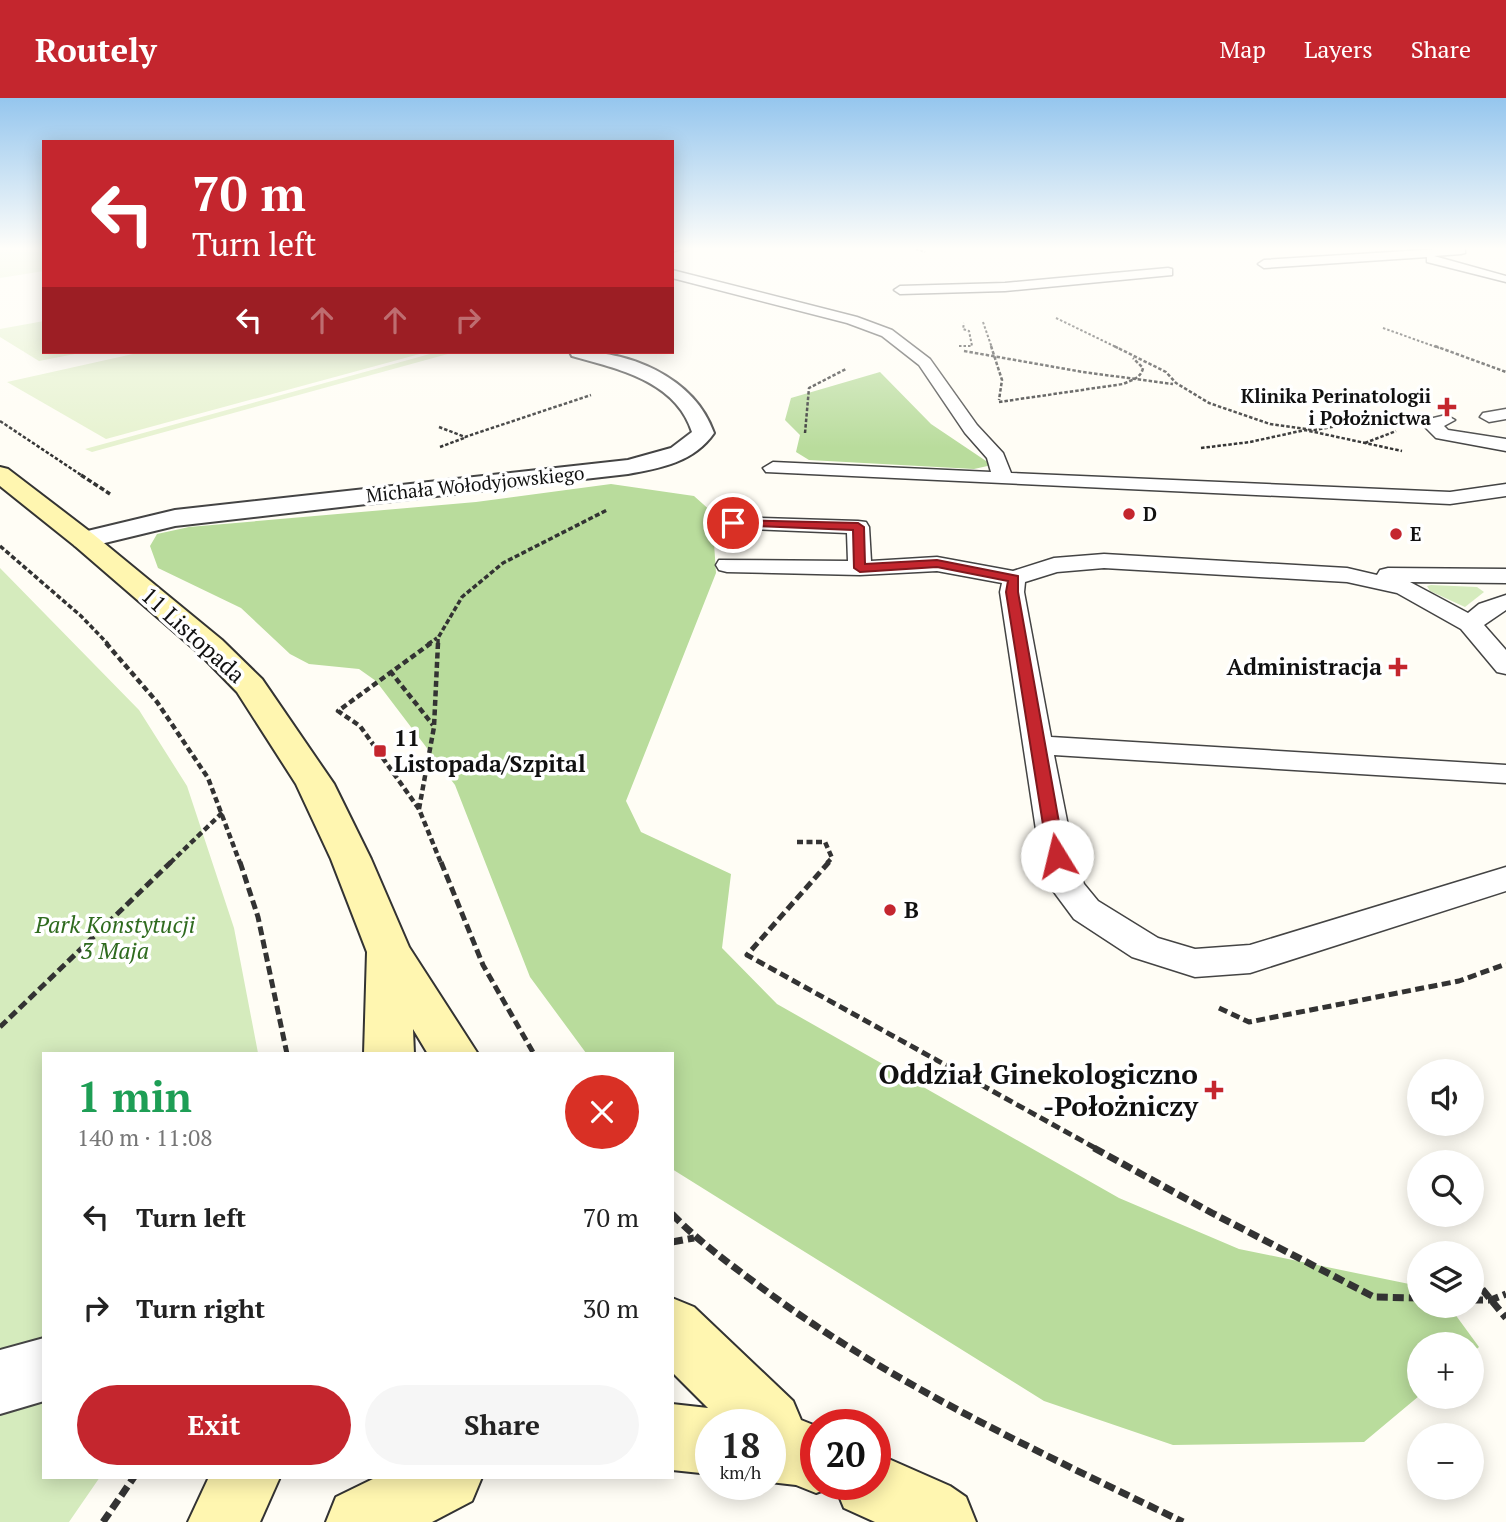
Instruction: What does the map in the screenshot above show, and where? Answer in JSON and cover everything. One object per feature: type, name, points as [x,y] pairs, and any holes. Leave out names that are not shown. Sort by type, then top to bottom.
[{"type":"street","name":"Michała Wołodyjowskiego","points":[[84,540],[175,518],[628,467],[670,458],[695,443],[703,433],[701,420],[671,387],[584,354]]},
{"type":"street","name":"11 Listopada","points":[[0,474],[84,540],[211,647],[250,686],[315,784],[351,859],[389,952],[453,1052]]},
{"type":"street","name":"11 Listopada","points":[[388,1052],[389,952]]},
{"type":"street","points":[[674,1331],[752,1409]]},
{"type":"street","points":[[0,1382],[42,1370]]},
{"type":"street","points":[[674,1437],[695,1439]]},
{"type":"street","points":[[223,1522],[245,1479]]},
{"type":"street","points":[[361,1522],[444,1479]]},
{"type":"street","points":[[891,1494],[926,1510],[941,1522]]},
{"type":"lane","points":[[834,315],[894,338],[925,362],[971,429],[996,457],[1003,479]]},
{"type":"lane","points":[[1438,422],[1442,434],[1506,445]]},
{"type":"lane","points":[[773,468],[1450,498],[1506,491]]},
{"type":"lane","points":[[733,523],[858,527],[860,568]]},
{"type":"lane","points":[[727,565],[860,568],[937,564],[1014,578],[1054,565],[1104,561],[1347,575],[1506,576]]},
{"type":"lane","points":[[1347,575],[1405,588],[1470,624],[1506,666]]},
{"type":"lane","points":[[1014,578],[1012,592],[1057,856],[1068,888],[1086,910],[1145,948],[1195,962],[1251,959],[1506,879]]},
{"type":"lane","points":[[1470,624],[1488,609],[1506,602]]},
{"type":"lane","points":[[1038,745],[1506,774]]},
{"type":"path","points":[[971,429],[992,416],[998,402],[1003,375],[986,339],[981,315]]},
{"type":"path","points":[[1050,315],[1166,372],[1174,384]]},
{"type":"path","points":[[1383,328],[1506,372]]},
{"type":"path","points":[[894,338],[995,357],[1174,384],[1237,416],[1305,430],[1395,416],[1410,421],[1438,422]]},
{"type":"path","points":[[998,402],[1123,384],[1140,377],[1143,368],[1130,355]]},
{"type":"path","points":[[801,469],[809,388],[846,369]]},
{"type":"path","points":[[439,427],[465,438],[591,395]]},
{"type":"path","points":[[0,421],[112,495]]},
{"type":"path","points":[[533,1052],[483,965],[419,809],[360,726],[338,711],[438,638],[462,597],[503,563],[608,509]]},
{"type":"path","points":[[0,546],[81,616],[120,657],[157,702],[208,778],[223,812],[258,917],[287,1052]]},
{"type":"path","points":[[419,809],[434,727],[438,638]]},
{"type":"path","points":[[390,671],[434,727]]},
{"type":"path","points":[[0,1027],[223,812]]},
{"type":"path","points":[[797,842],[825,842],[832,858],[747,955],[1212,1213],[1374,1297],[1407,1298]]},
{"type":"path","points":[[1178,957],[1176,988],[1249,1022],[1459,981],[1506,964]]},
{"type":"path","points":[[674,1216],[695,1238],[820,1331],[994,1430],[1183,1522]]},
{"type":"path","points":[[674,1242],[695,1238]]},
{"type":"path","points":[[1484,1292],[1506,1318]]},
{"type":"path","points":[[1484,1300],[1506,1294]]},
{"type":"path","points":[[103,1522],[133,1479]]},
{"type":"green space","points":[[42,321],[42,354],[75,354],[39,361],[0,337],[0,329]]},
{"type":"green space","points":[[133,354],[420,354],[106,439],[7,382]]},
{"type":"green space","points":[[430,354],[448,354],[92,452],[85,449]]},
{"type":"green space","points":[[880,372],[931,424],[992,465],[974,469],[809,460],[796,452],[800,435],[785,420],[791,398]]},
{"type":"green space","points":[[611,484],[694,496],[712,512],[716,573],[626,801],[641,832],[731,874],[722,948],[777,1004],[1119,1198],[1239,1249],[1407,1284],[1407,1318],[1458,1318],[1468,1332],[1407,1332],[1407,1406],[1364,1442],[1173,1445],[1044,1401],[674,1170],[674,1052],[585,1052],[530,977],[455,785],[376,681],[359,669],[309,664],[290,654],[241,608],[158,568],[150,546],[157,534],[189,527],[476,502]]},
{"type":"green space","name":"Park Konstytucji 3 Maja","points":[[0,568],[139,710],[187,786],[234,928],[258,1052],[42,1052],[42,1479],[99,1479],[69,1522],[0,1522]]},
{"type":"green space","points":[[1427,586],[1477,587],[1484,592],[1465,607],[1430,591]]},
{"type":"place","name":"Klinika Perinatologii i Położnictwa","points":[[1447,407]]},
{"type":"place","name":"D","points":[[1129,514]]},
{"type":"place","name":"E","points":[[1396,534]]},
{"type":"place","name":"Administracja","points":[[1398,667]]},
{"type":"place","name":"11 Listopada/Szpital","points":[[380,751]]},
{"type":"place","name":"B","points":[[890,910]]},
{"type":"place","name":"Oddział Ginekologiczno -Położniczy","points":[[1214,1090]]},
{"type":"route","points":[[733,523],[858,527],[860,568],[937,564],[1014,578],[1012,592],[1057,856]]}]
